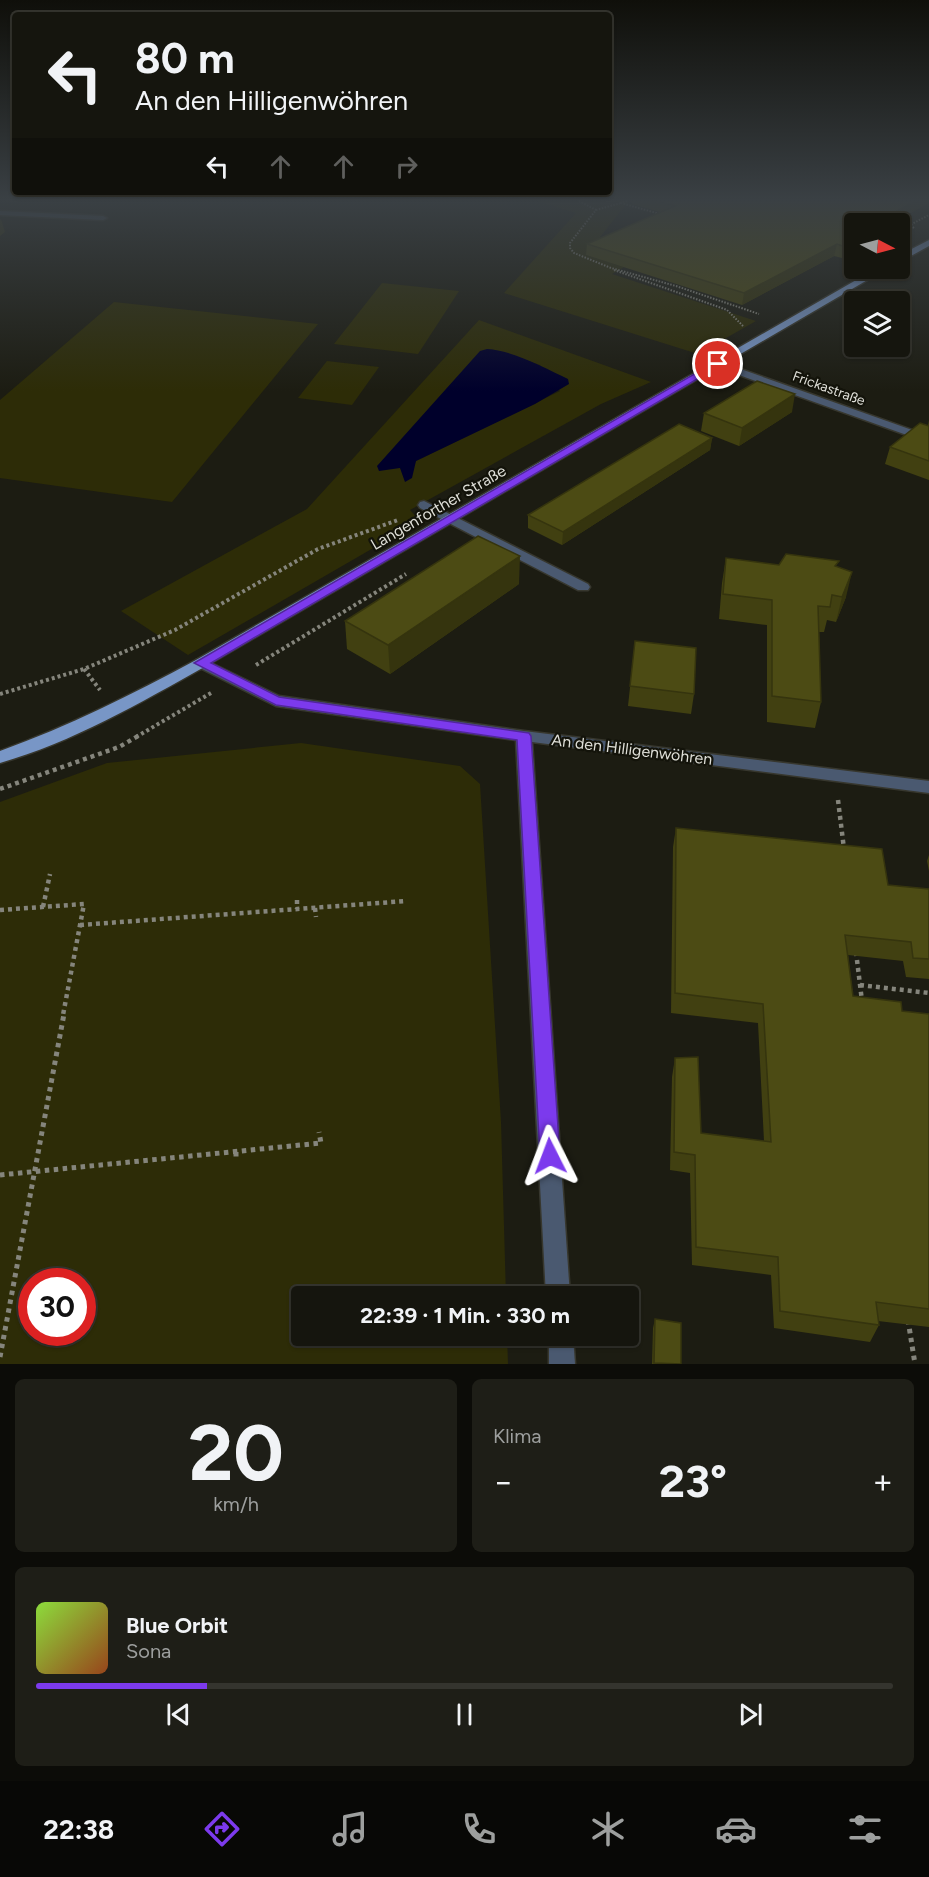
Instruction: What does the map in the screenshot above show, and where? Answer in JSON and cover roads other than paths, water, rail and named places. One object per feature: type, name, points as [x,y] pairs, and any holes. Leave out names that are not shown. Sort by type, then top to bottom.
[{"type":"main road","name":"Langenforther Straße","points":[[0,757],[55,737],[115,710],[201,663],[865,279]]},
{"type":"street","name":"Frickastraße","points":[[718,364],[929,440]]},
{"type":"street","points":[[424,505],[583,586]]},
{"type":"street","name":"An den Hilligenwöhren","points":[[201,663],[276,701],[524,736],[929,787]]},
{"type":"street","points":[[524,736],[557,1286]]},
{"type":"street","points":[[561,1346],[562,1364]]},
{"type":"water","points":[[487,349],[528,360],[568,379],[569,384],[535,404],[416,461],[412,478],[405,482],[400,468],[379,471],[377,466],[480,351]]}]
